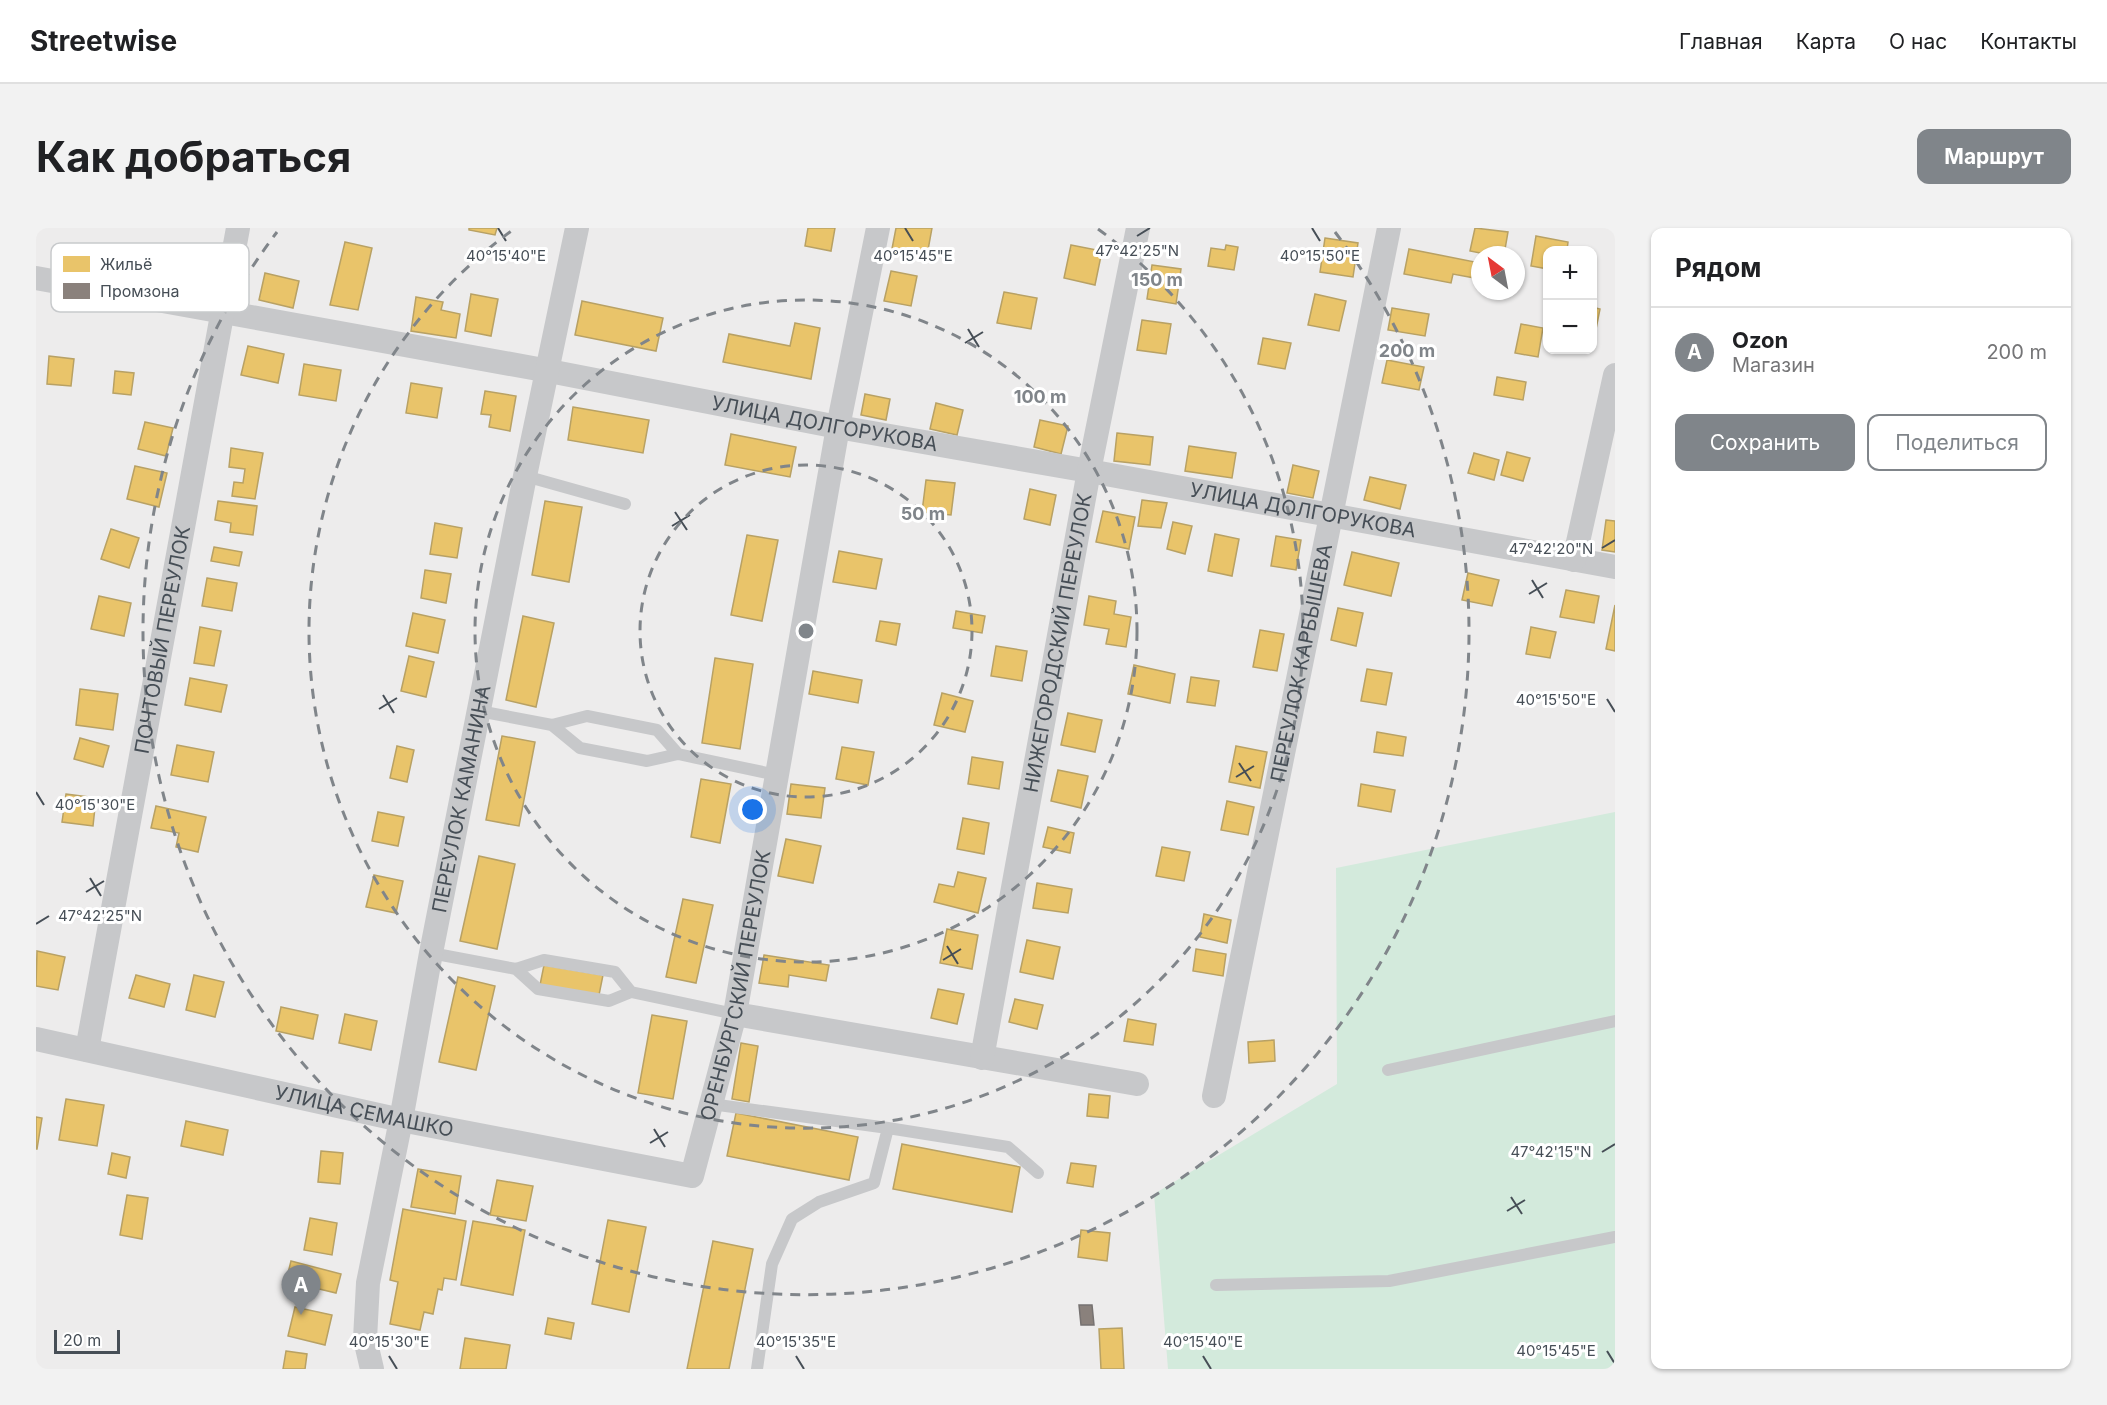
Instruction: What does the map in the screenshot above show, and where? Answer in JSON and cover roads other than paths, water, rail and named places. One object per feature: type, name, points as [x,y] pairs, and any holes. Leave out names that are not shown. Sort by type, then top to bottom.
[{"type":"street","name":"ПОЧТОВЫЙ ПЕРЕУЛОК","points":[[235,243],[238,228]]},
{"type":"street","name":"ПЕРЕУЛОК КАМАНИНА","points":[[372,1369],[365,1340],[368,1283],[525,476],[549,371],[577,228]]},
{"type":"street","name":"ОРЕНБУРГСКИЙ ПЕРЕУЛОК","points":[[692,1176],[735,1014],[838,427],[878,228]]},
{"type":"street","name":"НИЖЕГОРОДСКИЙ ПЕРЕУЛОК","points":[[982,1058],[1089,471],[1138,228]]},
{"type":"street","name":"ПЕРЕУЛОК КАРБЫШЕВА","points":[[1214,1096],[1389,228]]},
{"type":"street","name":"УЛИЦА ДОЛГОРУКОВА","points":[[36,278],[51,281]]},
{"type":"street","name":"ПОЧТОВЫЙ ПЕРЕУЛОК","points":[[87,1050],[222,312]]},
{"type":"street","name":"УЛИЦА ДОЛГОРУКОВА","points":[[222,312],[549,371],[838,427],[1615,567]]},
{"type":"street","points":[[1574,560],[1615,375]]},
{"type":"street","points":[[735,1014],[1137,1084]]},
{"type":"street","name":"УЛИЦА СЕМАШКО","points":[[36,1039],[401,1120],[692,1176]]},
{"type":"lane","points":[[525,476],[625,504]]},
{"type":"lane","points":[[479,711],[552,725],[587,716],[657,730],[678,754]]},
{"type":"lane","points":[[552,725],[580,748],[647,761],[678,754],[777,775]]},
{"type":"lane","points":[[431,953],[516,969],[544,960],[615,972],[631,992]]},
{"type":"lane","points":[[516,969],[538,988],[609,1001],[631,992],[735,1014]]},
{"type":"lane","points":[[1388,1070],[1615,1021]]},
{"type":"lane","points":[[711,1104],[1008,1147],[1038,1173]]},
{"type":"lane","points":[[757,1369],[772,1264],[792,1219],[819,1203],[874,1183],[888,1128]]},
{"type":"lane","points":[[1216,1285],[1389,1281],[1615,1237]]},
{"type":"place","name":"Ozon","points":[[301,1315]]}]
